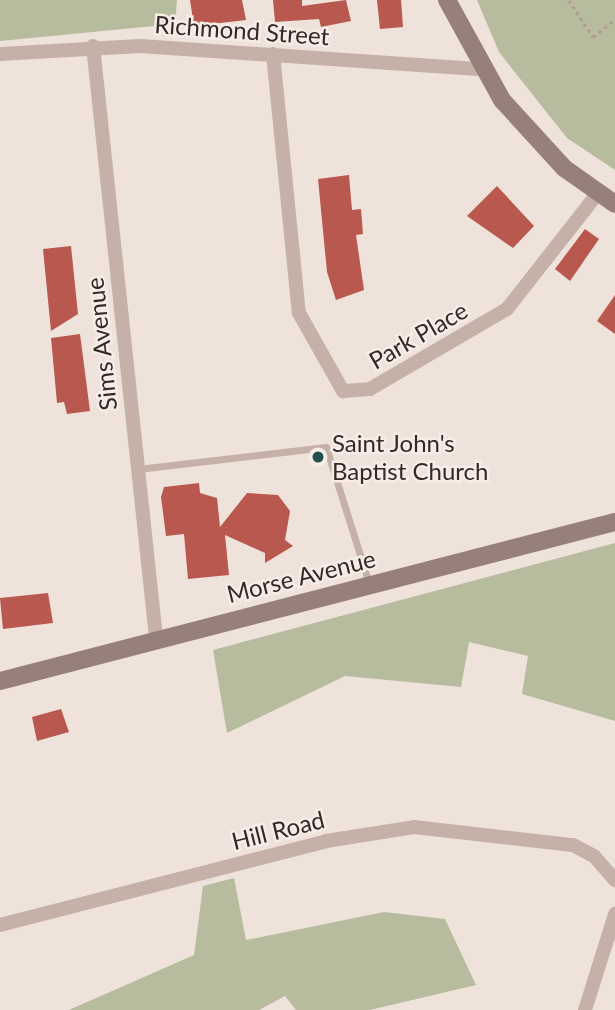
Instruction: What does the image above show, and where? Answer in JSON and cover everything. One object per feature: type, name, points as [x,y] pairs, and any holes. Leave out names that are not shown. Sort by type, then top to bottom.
[{"type":"street","points":[[447,0],[481,69],[530,134],[598,193],[615,204]]},
{"type":"street","name":"Richmond Street","points":[[0,54],[93,46],[273,54],[481,69]]},
{"type":"street","name":"Sims Avenue","points":[[93,46],[156,637]]},
{"type":"street","name":"Park Place","points":[[273,54],[299,313],[343,391],[370,389],[507,309],[598,193]]},
{"type":"street","name":"Morse Avenue","points":[[0,681],[156,637],[615,522]]},
{"type":"street","name":"Hill Road","points":[[0,925],[370,832],[414,827],[573,845],[594,856],[615,880]]},
{"type":"street","points":[[585,1010],[615,914]]},
{"type":"lane","points":[[138,469],[326,447],[369,584]]},
{"type":"path","points":[[569,0],[593,37],[615,19]]},
{"type":"green space","points":[[0,0],[177,0],[175,24],[0,41]]},
{"type":"green space","points":[[477,0],[615,0],[615,170],[567,138],[499,52]]},
{"type":"green space","points":[[615,543],[615,721],[522,694],[528,656],[469,642],[461,687],[345,676],[227,733],[213,650]]},
{"type":"green space","points":[[234,878],[246,940],[384,912],[445,919],[476,985],[370,1010],[296,1010],[285,996],[259,1010],[69,1010],[194,955],[203,886]]},
{"type":"building","points":[[190,0],[242,0],[246,20],[194,26]]},
{"type":"building","points":[[273,0],[302,0],[302,6],[346,0],[351,21],[321,27],[319,19],[275,22]]},
{"type":"building","points":[[377,0],[401,0],[403,27],[380,29]]},
{"type":"building","points":[[349,175],[352,210],[361,209],[363,234],[356,235],[364,290],[336,300],[327,272],[318,179]]},
{"type":"building","points":[[497,186],[534,226],[513,248],[467,216]]},
{"type":"building","points":[[585,229],[599,239],[570,281],[555,269]]},
{"type":"building","points":[[71,246],[78,314],[51,331],[43,249]]},
{"type":"building","points":[[615,295],[615,334],[597,321]]},
{"type":"building","points":[[80,334],[90,411],[67,414],[64,402],[57,403],[51,338]]},
{"type":"building","points":[[199,483],[200,493],[217,498],[220,527],[247,493],[278,495],[290,511],[285,540],[293,546],[265,563],[265,553],[225,535],[229,575],[188,579],[184,534],[166,536],[161,497],[164,487]]},
{"type":"building","points":[[48,593],[53,623],[3,629],[0,598]]},
{"type":"building","points":[[61,709],[69,732],[37,741],[32,717]]},
{"type":"place","name":"Saint John's Baptist Church","points":[[318,457]]}]
